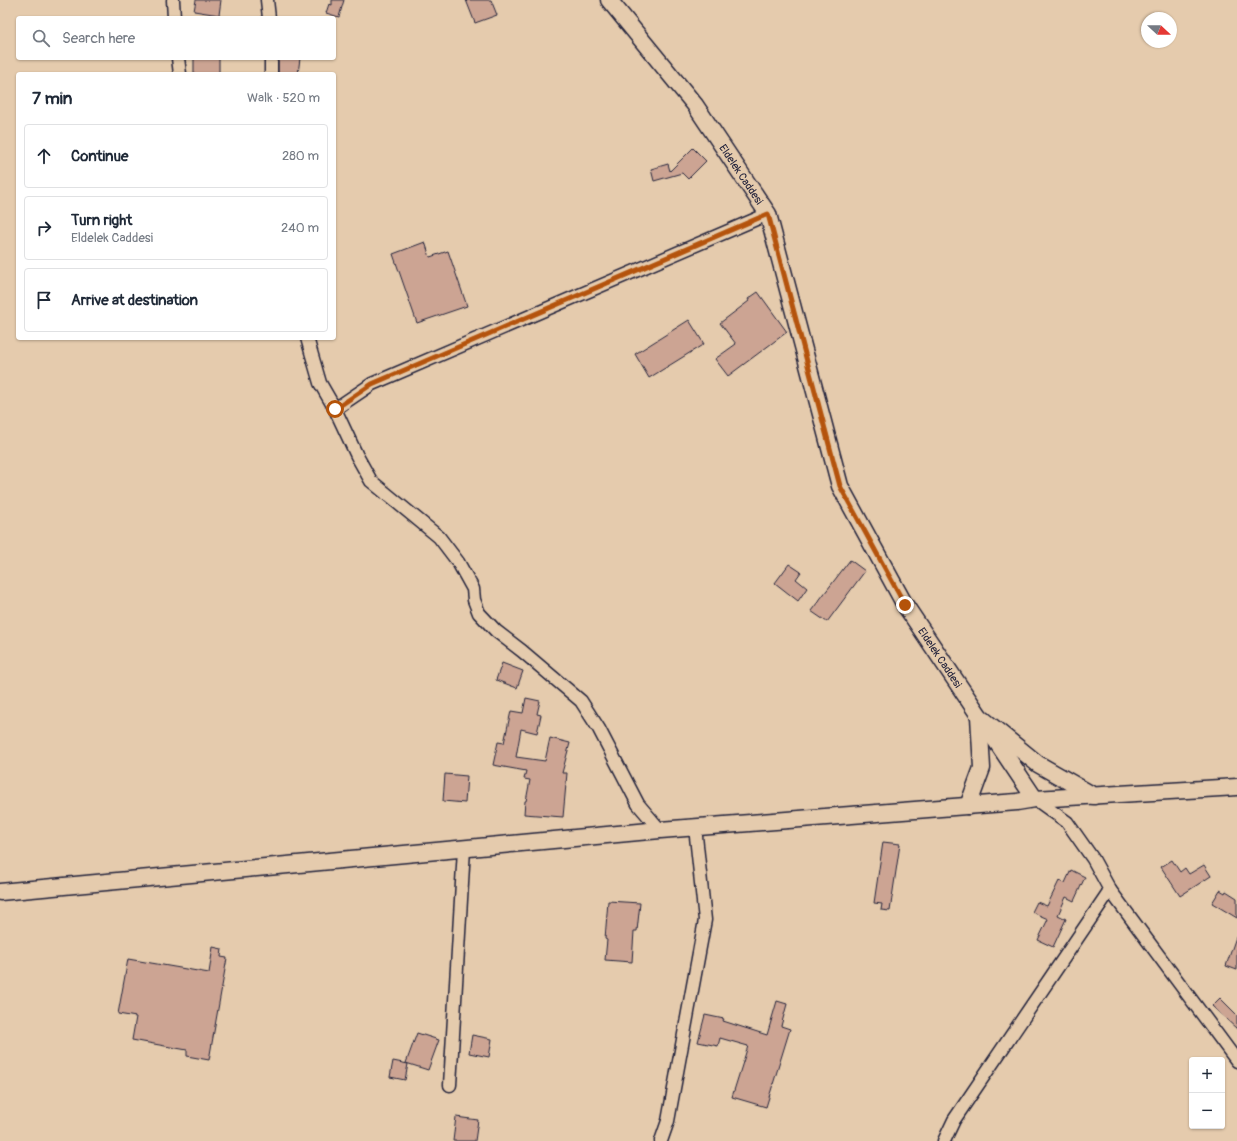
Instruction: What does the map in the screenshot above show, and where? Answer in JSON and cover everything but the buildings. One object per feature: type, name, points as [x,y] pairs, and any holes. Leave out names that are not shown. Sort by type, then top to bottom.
[{"type":"main road","name":"Eldelek Caddesi","points":[[609,0],[695,105],[768,214],[840,486],[905,605],[1034,799]]},
{"type":"main road","points":[[979,716],[1038,764],[1094,796]]},
{"type":"main road","points":[[968,806],[982,768],[979,716]]},
{"type":"main road","points":[[0,892],[695,827],[968,806],[1034,799],[1237,787]]},
{"type":"street","points":[[173,0],[174,16]]},
{"type":"street","points":[[267,0],[270,16]]},
{"type":"street","points":[[178,60],[180,72]]},
{"type":"street","points":[[271,60],[271,72]]},
{"type":"street","points":[[335,409],[372,384],[768,214]]},
{"type":"street","points":[[308,340],[320,383],[335,409],[357,456],[371,481],[439,537],[458,562],[473,589],[474,600],[479,613],[496,631],[581,701],[599,729],[638,804],[660,830]]},
{"type":"street","points":[[1034,799],[1067,822],[1093,859],[1110,890],[1237,1061]]},
{"type":"street","points":[[661,1141],[668,1121],[705,920],[695,827]]},
{"type":"street","points":[[450,1085],[464,849]]},
{"type":"street","points":[[944,1141],[954,1120],[1110,890]]},
{"type":"route","points":[[335,409],[372,384],[768,214],[840,486],[905,605]]}]
